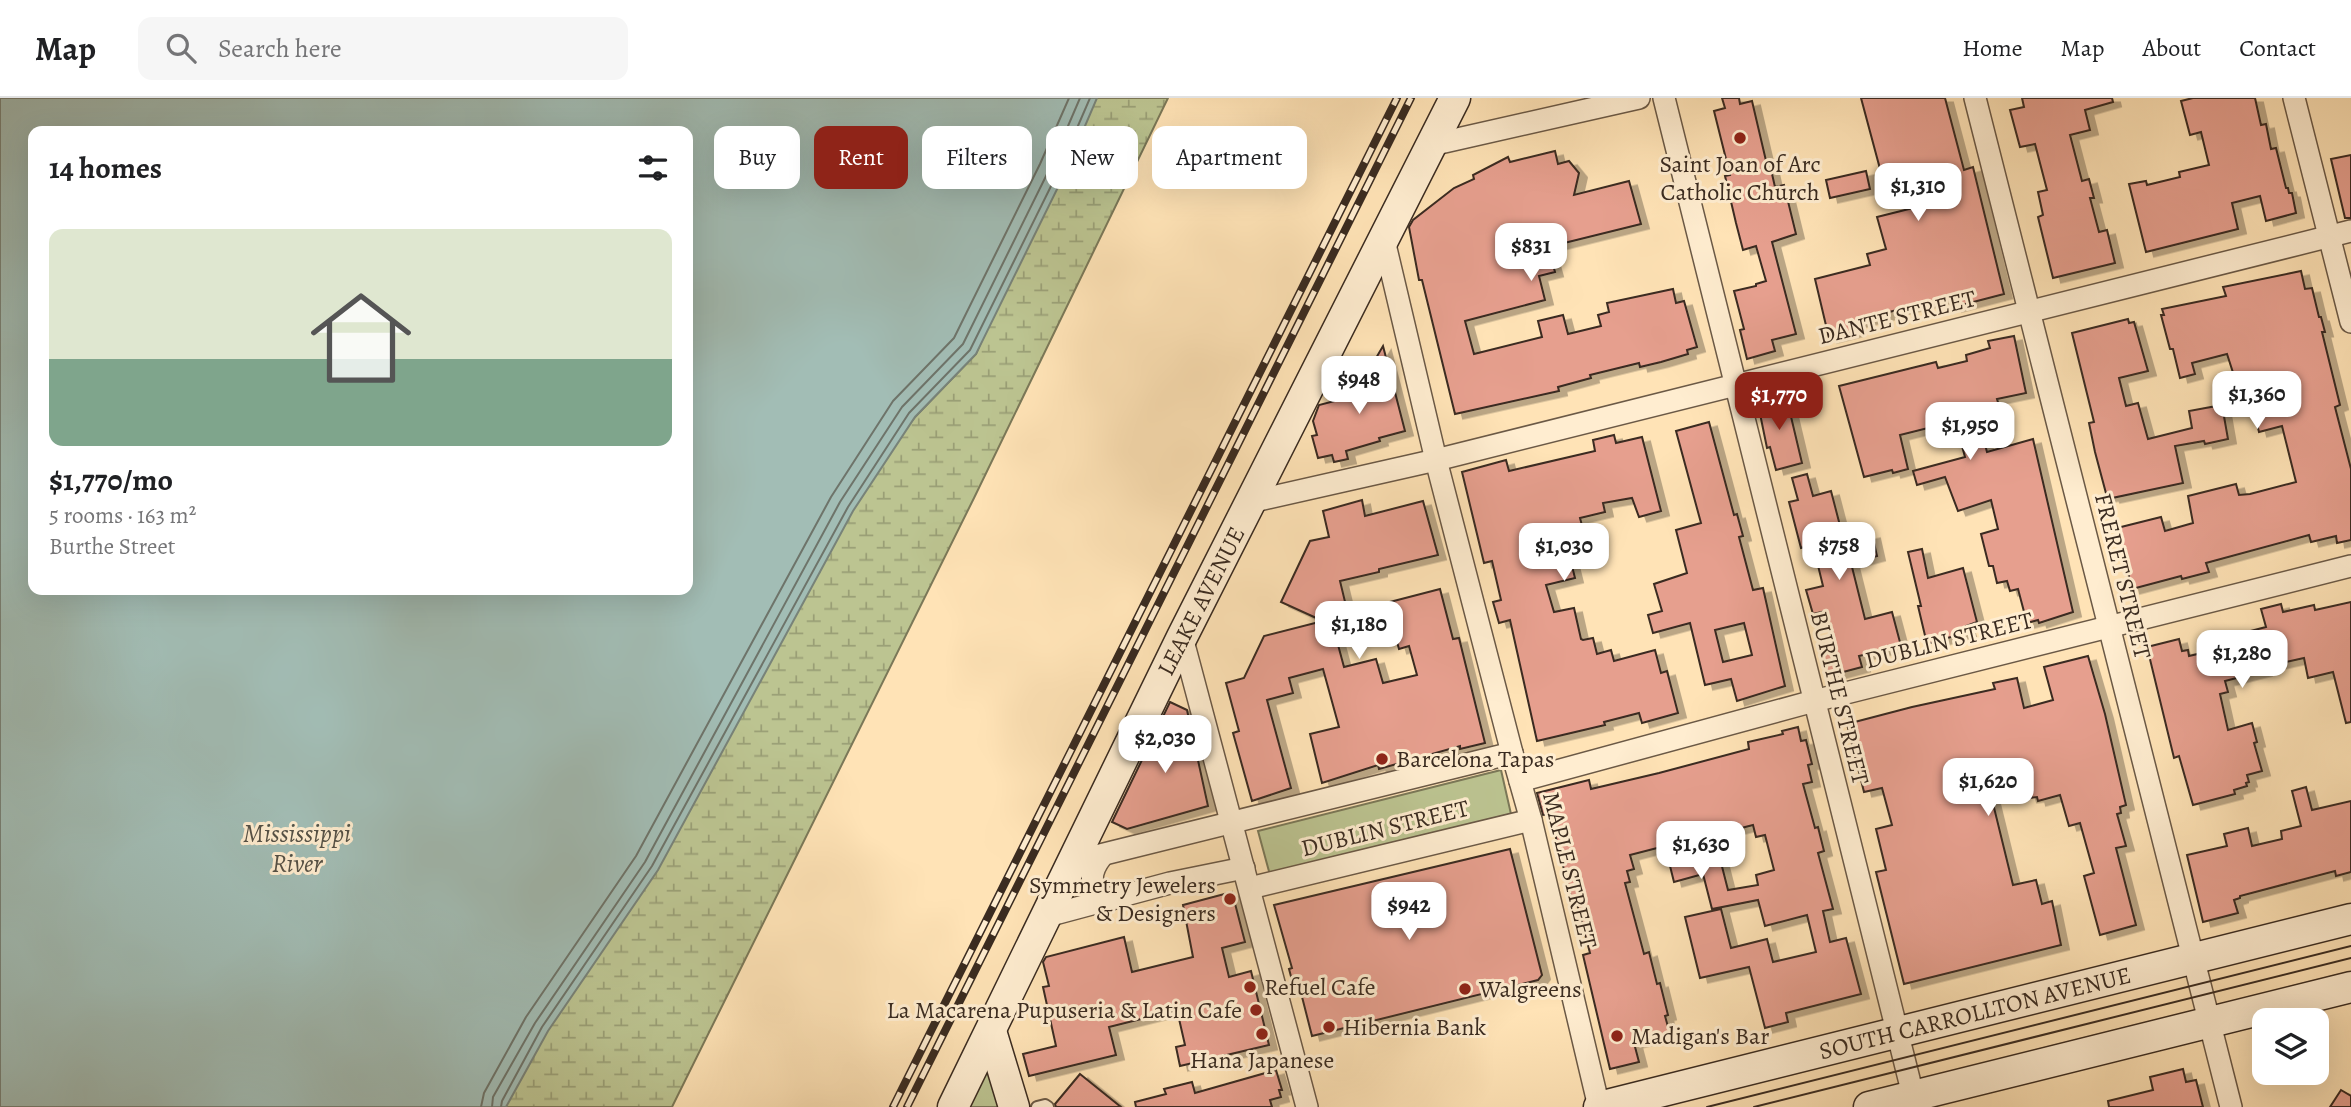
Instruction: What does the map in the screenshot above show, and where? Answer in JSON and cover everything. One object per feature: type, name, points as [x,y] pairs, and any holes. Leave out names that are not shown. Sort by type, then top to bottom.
[{"type":"main road","name":"LEAKE AVENUE","points":[[958,1103],[1182,636],[1455,98]]},
{"type":"main road","name":"SOUTH CARROLLTON AVENUE","points":[[1599,1107],[2351,919]]},
{"type":"main road","points":[[1869,1107],[1914,1102],[2209,1022],[2351,987]]},
{"type":"main road","points":[[991,1031],[1014,1107]]},
{"type":"street","points":[[1431,145],[1639,98]]},
{"type":"street","name":"BURTHE STREET","points":[[1664,98],[1914,1102]]},
{"type":"street","name":"FRERET STREET","points":[[1975,98],[2231,1107]]},
{"type":"street","points":[[2294,98],[2351,323]]},
{"type":"street","name":"DANTE STREET","points":[[1250,502],[1436,460],[2351,231]]},
{"type":"street","name":"MAPLE STREET","points":[[1384,240],[1436,460],[1531,820],[1599,1107]]},
{"type":"street","name":"DUBLIN STREET","points":[[1072,863],[1232,824],[1516,768],[1814,701],[2351,566]]},
{"type":"street","points":[[1182,636],[1307,1107]]},
{"type":"street","name":"DUBLIN STREET","points":[[1047,916],[1170,883],[1247,878],[1531,820]]},
{"type":"street","points":[[1102,856],[1094,866],[1091,877],[1102,896],[1110,900]]},
{"type":"green space","points":[[1087,98],[1168,98],[1154,126],[1152,126],[1138,160],[1138,126],[1075,126]]},
{"type":"green space","points":[[1048,189],[1124,189],[672,1107],[476,1107],[846,502],[915,417],[976,354]]},
{"type":"green space","points":[[1501,770],[1511,814],[1270,875],[1258,831]]},
{"type":"green space","points":[[986,1063],[1007,1107],[966,1107]]},
{"type":"water","name":"Mississippi River","points":[[0,98],[1097,98],[1085,126],[1046,126],[1046,189],[1057,189],[976,354],[915,417],[853,511],[658,870],[548,1031],[506,1107],[0,1107]]},
{"type":"building","points":[[1722,98],[1739,98],[1740,104],[1752,101],[1767,165],[1770,165],[1775,187],[1784,185],[1796,234],[1772,242],[1796,334],[1772,340],[1775,351],[1747,359],[1740,330],[1744,329],[1734,291],[1766,281],[1756,246],[1743,250],[1736,223],[1725,176],[1730,175],[1714,111],[1725,108]]},
{"type":"building","points":[[1861,98],[1945,98],[1964,170],[1973,167],[2004,294],[1954,307],[1951,297],[1885,313],[1886,315],[1855,323],[1857,331],[1829,338],[1815,279],[1870,265],[1867,254],[1886,249],[1877,217],[1917,207],[1909,174],[1883,180]]},
{"type":"building","points":[[2022,98],[2112,98],[2113,102],[2085,110],[2090,130],[2070,135],[2082,181],[2089,179],[2094,198],[2090,198],[2099,232],[2107,230],[2115,263],[2053,278],[2038,217],[2043,215],[2038,192],[2047,190],[2035,144],[2020,147],[2010,110],[2024,107]]},
{"type":"building","points":[[2193,98],[2255,98],[2261,125],[2266,124],[2271,149],[2276,148],[2286,188],[2292,193],[2296,213],[2266,221],[2260,196],[2232,203],[2238,229],[2146,252],[2129,184],[2146,181],[2147,185],[2180,177],[2179,172],[2209,165],[2201,132],[2190,135],[2181,101]]},
{"type":"building","points":[[1555,151],[1558,164],[1569,161],[1579,173],[1574,195],[1629,181],[1641,224],[1548,247],[1555,272],[1539,276],[1545,300],[1465,321],[1474,354],[1542,337],[1538,321],[1563,315],[1568,334],[1601,326],[1598,315],[1609,312],[1607,303],[1673,289],[1676,303],[1684,301],[1697,347],[1687,350],[1688,354],[1661,362],[1640,367],[1639,363],[1590,375],[1591,378],[1558,387],[1559,391],[1455,414],[1422,280],[1419,280],[1409,227],[1413,220],[1454,188],[1474,179],[1473,175],[1508,157],[1510,162]]},
{"type":"building","points":[[2351,155],[2351,218],[2345,218],[2331,159]]},
{"type":"building","points":[[1866,171],[1870,189],[1830,198],[1826,180]]},
{"type":"building","points":[[2301,271],[2305,289],[2312,288],[2321,317],[2325,332],[2322,332],[2340,405],[2335,407],[2351,469],[2351,540],[2337,543],[2336,536],[2311,542],[2309,535],[2206,563],[2209,572],[2182,579],[2181,576],[2132,589],[2117,528],[2161,517],[2165,531],[2193,523],[2188,496],[2236,484],[2239,495],[2250,494],[2296,482],[2282,426],[2259,432],[2247,383],[2237,385],[2227,354],[2192,363],[2195,374],[2180,378],[2161,315],[2164,315],[2162,309],[2226,296],[2223,287]]},
{"type":"building","points":[[2128,319],[2129,323],[2134,322],[2148,371],[2119,378],[2126,406],[2138,403],[2148,439],[2192,428],[2189,411],[2222,405],[2228,439],[2175,446],[2183,483],[2112,498],[2107,497],[2095,452],[2089,423],[2094,422],[2072,333]]},
{"type":"building","points":[[2014,336],[2026,393],[1997,399],[2001,412],[1978,418],[1987,452],[2033,439],[2073,612],[2039,623],[2038,620],[2027,623],[2018,589],[2010,591],[2007,581],[1997,583],[1993,566],[1989,566],[1981,534],[1998,529],[1991,500],[1958,511],[1945,477],[1917,485],[1913,471],[1965,457],[1956,424],[1940,428],[1940,425],[1900,435],[1908,469],[1864,477],[1839,386],[1936,362],[1938,368],[1967,361],[1966,355],[1990,348],[1988,341]]},
{"type":"building","points":[[1383,346],[1405,431],[1346,451],[1348,459],[1334,462],[1332,455],[1318,458],[1312,436],[1317,435],[1313,421],[1319,405],[1373,391],[1367,368],[1372,365]]},
{"type":"building","points":[[1777,394],[1779,406],[1788,404],[1802,463],[1776,470],[1770,447],[1767,448],[1757,399]]},
{"type":"building","points":[[1709,422],[1734,515],[1737,514],[1743,536],[1739,537],[1753,590],[1763,588],[1785,686],[1737,701],[1731,679],[1705,685],[1690,623],[1653,633],[1648,615],[1662,611],[1654,584],[1687,573],[1676,530],[1701,523],[1676,431]],"holes":[[[1744,623],[1752,655],[1723,662],[1715,630]]]},
{"type":"building","points":[[1614,435],[1616,443],[1642,437],[1661,511],[1639,517],[1632,498],[1603,503],[1605,512],[1580,518],[1584,533],[1565,538],[1575,578],[1546,585],[1554,612],[1574,608],[1581,639],[1593,638],[1597,654],[1611,650],[1614,661],[1655,650],[1661,673],[1667,671],[1678,713],[1642,723],[1639,713],[1604,722],[1605,725],[1537,741],[1510,620],[1499,623],[1493,602],[1501,600],[1492,561],[1484,563],[1462,472],[1506,460],[1509,471],[1595,451],[1593,440]]},
{"type":"building","points":[[1807,474],[1813,496],[1831,491],[1844,541],[1872,534],[1877,556],[1851,563],[1865,619],[1892,612],[1901,646],[1859,656],[1862,667],[1828,676],[1821,649],[1835,645],[1826,611],[1813,614],[1806,590],[1823,586],[1813,545],[1801,548],[1789,502],[1798,500],[1792,478]]},
{"type":"building","points":[[1362,500],[1365,516],[1423,501],[1438,555],[1340,581],[1347,610],[1330,615],[1344,667],[1376,659],[1383,683],[1417,675],[1409,646],[1399,649],[1386,603],[1440,589],[1453,639],[1459,638],[1485,743],[1460,749],[1460,746],[1379,769],[1378,765],[1322,783],[1310,734],[1339,727],[1323,669],[1289,678],[1293,693],[1267,700],[1291,788],[1252,801],[1233,733],[1239,731],[1226,683],[1244,678],[1264,636],[1323,621],[1281,602],[1310,541],[1329,537],[1323,511]]},
{"type":"building","points":[[1922,549],[1928,578],[1963,568],[1977,622],[1966,626],[1968,632],[1927,644],[1908,552]]},
{"type":"building","points":[[2351,602],[2351,722],[2346,723],[2333,672],[2308,678],[2304,658],[2263,667],[2264,671],[2225,681],[2228,692],[2220,694],[2228,730],[2252,723],[2257,742],[2254,743],[2262,771],[2247,775],[2247,786],[2234,790],[2235,794],[2193,805],[2179,756],[2174,758],[2147,647],[2179,639],[2182,651],[2188,650],[2189,656],[2228,647],[2227,644],[2241,640],[2239,634],[2266,627],[2261,609],[2281,604],[2283,612],[2314,605],[2315,610]]},
{"type":"building","points":[[2088,656],[2105,714],[2126,805],[2120,807],[2121,813],[2117,814],[2126,846],[2116,848],[2136,925],[2100,935],[2084,876],[2094,873],[2080,823],[2069,826],[2060,795],[2038,801],[2037,797],[2029,798],[2022,774],[2017,775],[2015,766],[1986,775],[2013,885],[2036,880],[2042,904],[2052,901],[2061,945],[1904,984],[1876,872],[1886,870],[1876,829],[1892,825],[1882,788],[1864,792],[1847,724],[1995,689],[1993,683],[2017,678],[2024,708],[2053,700],[2044,667]]},
{"type":"building","points":[[1170,702],[1187,710],[1208,806],[1127,829],[1112,822]]},
{"type":"building","points":[[1798,727],[1801,741],[1806,740],[1812,764],[1808,765],[1812,782],[1803,784],[1824,851],[1818,853],[1833,909],[1823,911],[1830,942],[1846,938],[1861,994],[1786,1013],[1788,1022],[1765,1028],[1749,967],[1700,978],[1685,917],[1721,909],[1731,948],[1767,939],[1773,962],[1816,952],[1807,915],[1765,926],[1758,900],[1712,909],[1703,874],[1674,882],[1665,846],[1630,855],[1634,869],[1627,871],[1630,882],[1625,883],[1644,954],[1649,952],[1657,984],[1660,983],[1670,1034],[1634,1043],[1639,1062],[1610,1069],[1583,955],[1590,953],[1577,904],[1573,905],[1550,814],[1543,815],[1537,793],[1589,780],[1591,789],[1659,773],[1749,749],[1748,742],[1783,734],[1782,731]],"holes":[[[1753,825],[1756,837],[1765,835],[1774,870],[1756,875],[1758,885],[1728,890],[1714,835]]]},
{"type":"building","points":[[2306,787],[2312,810],[2351,801],[2351,872],[2336,876],[2335,871],[2240,896],[2234,900],[2238,913],[2203,922],[2187,855],[2227,846],[2224,834],[2248,828],[2252,846],[2282,839],[2281,831],[2301,826],[2292,791]]},
{"type":"building","points":[[1510,849],[1542,975],[1538,980],[1312,1036],[1299,985],[1293,984],[1289,969],[1292,968],[1274,905]]},
{"type":"building","points":[[1232,892],[1245,942],[1222,948],[1229,977],[1251,971],[1269,1045],[1180,1066],[1176,1047],[1185,1045],[1177,1010],[1109,1027],[1116,1055],[1029,1076],[1023,1054],[1056,1046],[1043,987],[1049,986],[1043,962],[1046,957],[1124,937],[1132,972],[1193,957],[1183,905]]},
{"type":"building","points":[[2183,1069],[2186,1082],[2196,1080],[2203,1107],[2109,1107],[2108,1101],[2153,1090],[2150,1077]]},
{"type":"building","points":[[1276,1070],[1282,1090],[1279,1090],[1281,1097],[1270,1100],[1272,1107],[1136,1107],[1135,1102],[1166,1094],[1164,1089],[1192,1082],[1195,1093]]},
{"type":"building","points":[[1080,1074],[1121,1107],[1056,1107],[1055,1104]]},
{"type":"building","points":[[2341,1090],[2351,1096],[2351,1107],[2330,1107]]},
{"type":"tram line","points":[[1707,1107],[2351,946]]},
{"type":"tram line","points":[[1754,1107],[2351,958]]},
{"type":"railway","points":[[893,1107],[1397,98]]},
{"type":"railway","points":[[907,1107],[1411,98]]},
{"type":"place","name":"Saint Joan of Arc Catholic Church","points":[[1740,138]]},
{"type":"place","name":"Barcelona Tapas","points":[[1382,759]]},
{"type":"place","name":"Symmetry Jewelers & Designers","points":[[1230,899]]},
{"type":"place","name":"Refuel Cafe","points":[[1250,987]]},
{"type":"place","name":"Walgreens","points":[[1465,989]]},
{"type":"place","name":"La Macarena Pupuseria & Latin Cafe","points":[[1256,1010]]},
{"type":"place","name":"Hibernia Bank","points":[[1329,1027]]},
{"type":"place","name":"Hana Japanese","points":[[1262,1034]]},
{"type":"place","name":"Madigan's Bar","points":[[1617,1036]]}]
